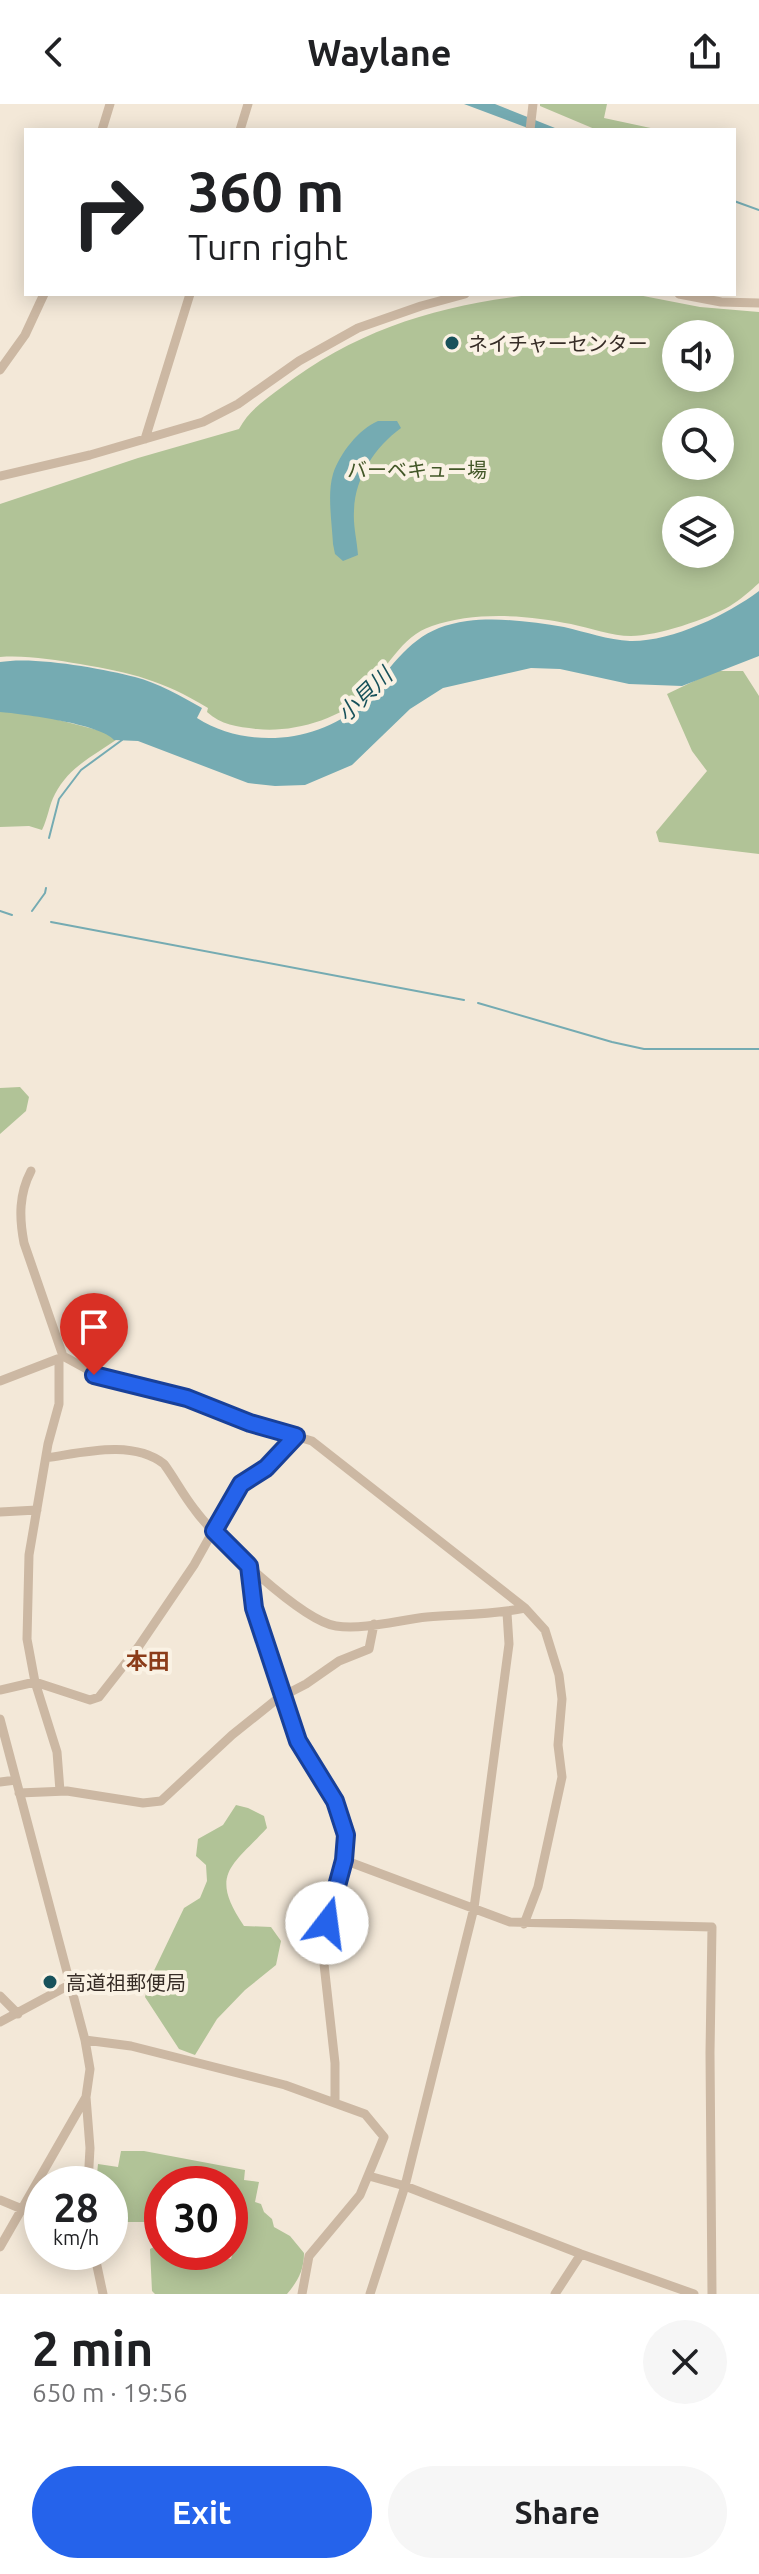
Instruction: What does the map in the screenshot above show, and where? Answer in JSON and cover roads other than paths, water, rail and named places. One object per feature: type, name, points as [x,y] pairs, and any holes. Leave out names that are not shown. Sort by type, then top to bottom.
[{"type":"street","points":[[103,128],[110,104]]},
{"type":"street","points":[[241,128],[248,104]]},
{"type":"street","points":[[530,128],[533,107]]},
{"type":"street","points":[[0,370],[25,335],[43,296]]},
{"type":"street","points":[[145,439],[189,296]]},
{"type":"street","points":[[0,476],[145,439],[221,414],[308,355],[358,328],[458,296]]},
{"type":"street","points":[[690,296],[721,302],[759,303]]},
{"type":"street","points":[[31,1171],[21,1202],[21,1227],[61,1358],[59,1404],[29,1555],[27,1650],[58,1753],[60,1791]]},
{"type":"street","points":[[0,1381],[61,1358],[107,1380],[187,1398],[320,1446],[525,1608],[545,1630],[559,1675],[562,1699],[558,1745],[562,1783],[538,1887],[524,1924]]},
{"type":"street","points":[[0,1690],[35,1682],[90,1700],[99,1697],[139,1646],[194,1565],[241,1484],[266,1468],[296,1436]]},
{"type":"street","points":[[46,1458],[121,1450],[150,1456],[164,1464],[194,1509],[249,1566],[303,1610],[323,1622],[353,1628],[453,1615],[507,1613],[525,1608]]},
{"type":"street","points":[[0,1512],[37,1510]]},
{"type":"street","points":[[249,1566],[254,1608],[282,1696],[302,1750],[335,1801],[346,1835],[344,1860],[327,1923],[324,1964],[335,2063],[335,2101]]},
{"type":"street","points":[[370,2294],[405,2186],[474,1908],[509,1644],[507,1613]]},
{"type":"street","points":[[19,1793],[60,1791],[143,1803],[161,1801],[238,1730],[282,1696],[339,1661],[369,1649],[374,1624]]},
{"type":"street","points":[[0,1719],[85,2040],[90,2069],[86,2097],[89,2166]]},
{"type":"street","points":[[0,1782],[16,1780]]},
{"type":"street","points":[[344,1860],[510,1922],[712,1927],[712,2294]]},
{"type":"street","points":[[0,2022],[71,1984]]},
{"type":"street","points":[[0,1996],[18,2014]]},
{"type":"street","points":[[85,2040],[131,2046],[285,2085],[365,2114],[384,2137],[369,2176],[349,2210],[309,2256],[302,2294]]},
{"type":"street","points":[[0,2247],[86,2097]]},
{"type":"street","points":[[369,2176],[405,2186],[694,2294]]},
{"type":"street","points":[[0,2200],[22,2209]]},
{"type":"street","points":[[555,2294],[581,2254]]},
{"type":"street","points":[[98,2270],[103,2294]]},
{"type":"water","points":[[464,104],[495,104],[555,128],[528,128]]},
{"type":"water","points":[[378,421],[397,421],[401,428],[383,444],[362,475],[354,511],[358,555],[343,561],[335,554],[333,544],[330,499],[333,474],[351,443]]},
{"type":"water","points":[[759,591],[759,656],[682,686],[629,684],[560,669],[531,668],[443,688],[410,709],[352,765],[305,785],[248,783],[138,741],[114,740],[94,729],[78,725],[0,712],[0,662],[48,662],[135,677],[178,694],[202,708],[197,718],[216,728],[237,735],[281,738],[324,727],[344,717],[364,702],[389,668],[417,640],[452,624],[479,620],[516,621],[564,627],[614,639],[646,640],[698,625]]},
{"type":"waterway","points":[[736,202],[759,210]]},
{"type":"waterway","points":[[49,838],[59,799],[81,770],[122,740]]},
{"type":"waterway","points":[[32,911],[46,888]]},
{"type":"waterway","points":[[0,911],[12,915]]},
{"type":"waterway","points":[[51,922],[464,1000]]},
{"type":"waterway","points":[[478,1003],[644,1049],[759,1049]]},
{"type":"place","name":"ネイチャーセンター","points":[[452,343]]},
{"type":"place","name":"高道祖郵便局","points":[[50,1982]]},
{"type":"district","name":"本田","points":[[148,1660]]},
{"type":"park label","name":"バーベキュー場","points":[[417,469]]},
{"type":"water label","name":"小貝川","points":[[364,694]]}]
